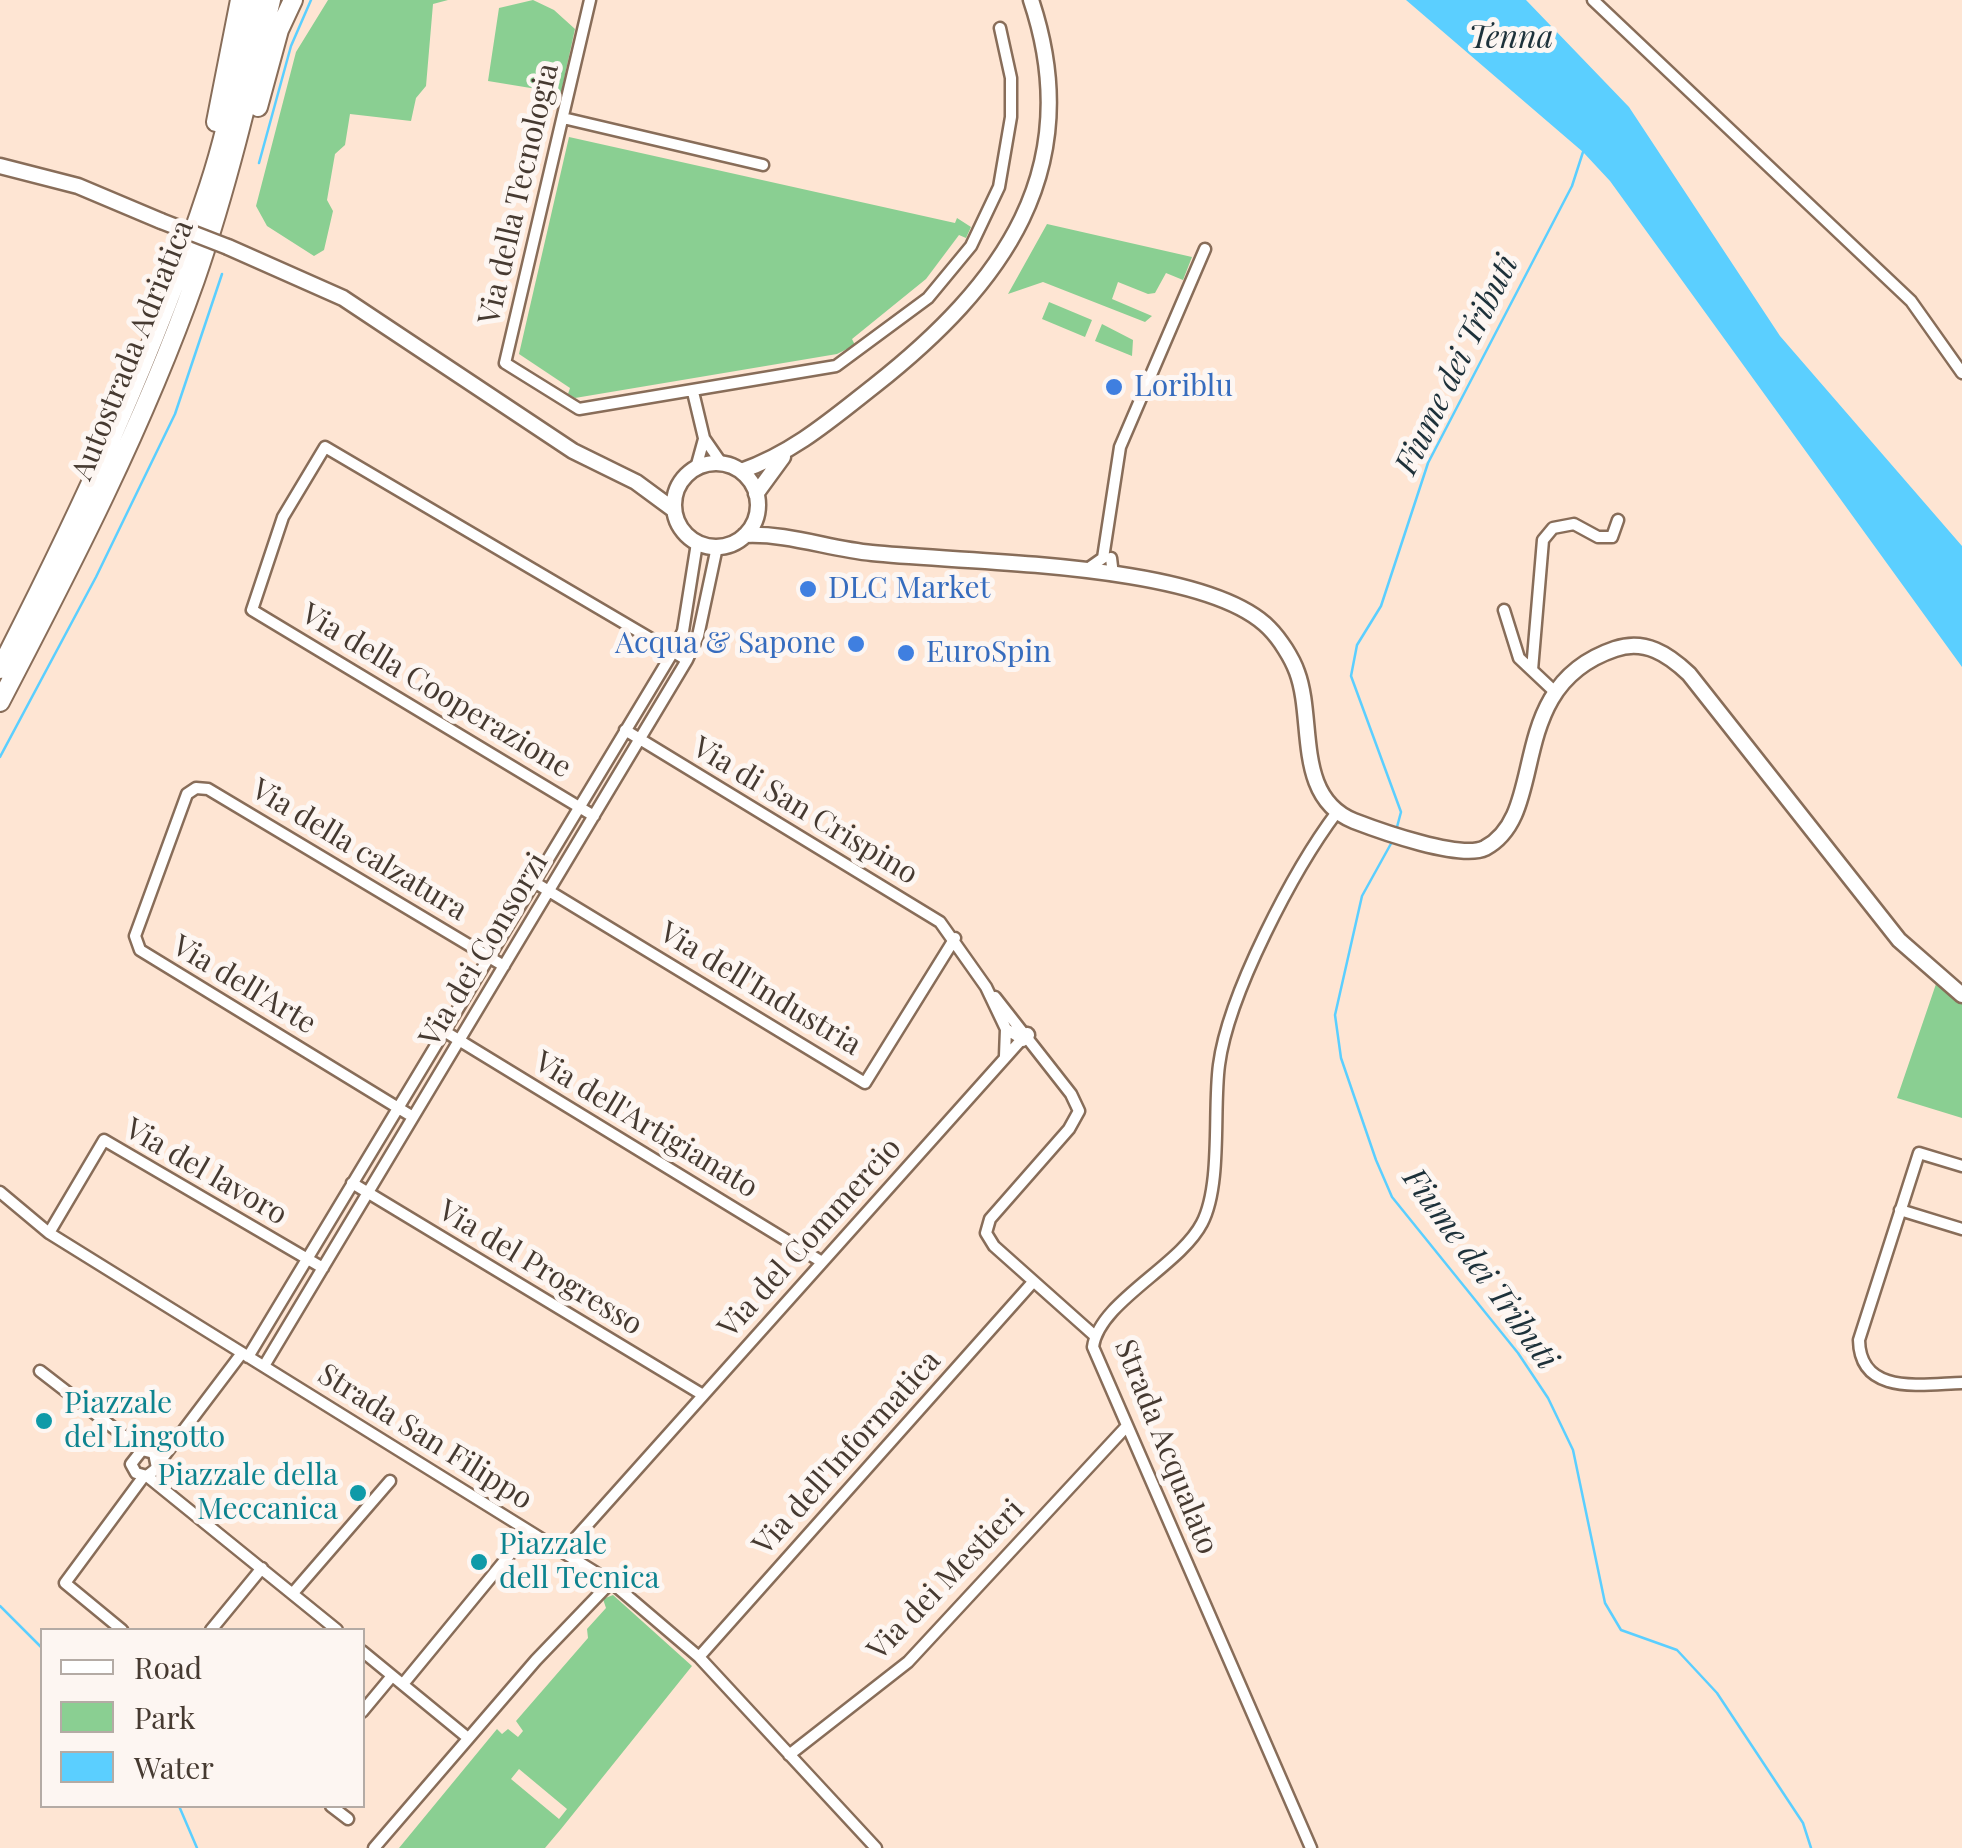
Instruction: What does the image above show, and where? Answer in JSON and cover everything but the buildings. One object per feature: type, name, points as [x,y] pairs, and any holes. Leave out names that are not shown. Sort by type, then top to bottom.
[{"type":"highway","points":[[210,182],[218,97],[240,0]]},
{"type":"highway","name":"Autostrada Adriatica","points":[[0,669],[102,467],[147,362],[210,182],[254,0]]},
{"type":"highway","name":"Autostrada Adriatica","points":[[0,702],[114,478],[160,370],[201,262],[241,131],[272,0]]},
{"type":"highway","points":[[241,131],[257,111],[279,30],[293,0]]},
{"type":"main road","points":[[756,494],[786,453],[945,326],[1008,249],[1030,206],[1043,162],[1047,116],[1045,61],[1031,0]]},
{"type":"main road","points":[[0,166],[78,186],[343,298],[574,451],[636,482],[674,510]]},
{"type":"main road","points":[[740,471],[786,453]]},
{"type":"main road","points":[[745,536],[758,511],[756,494],[740,471],[722,464],[696,468],[679,484],[674,510],[678,524],[697,542],[717,547],[745,536],[786,536],[856,552],[1133,576],[1219,595],[1269,628],[1298,673],[1312,770],[1337,812],[1370,826],[1464,852],[1482,850],[1501,837],[1512,819],[1539,718],[1554,691],[1578,669],[1624,646],[1649,646],[1672,658],[1899,940],[1962,995]]},
{"type":"main road","points":[[636,482],[679,484]]},
{"type":"main road","points":[[758,511],[786,536]]},
{"type":"street","name":"Via della Tecnologia","points":[[590,0],[506,362],[578,409],[836,366],[898,323],[951,275],[987,217],[1008,150],[1011,78],[1000,28]]},
{"type":"street","points":[[1593,0],[1910,301],[1962,373]]},
{"type":"street","points":[[563,118],[763,165]]},
{"type":"street","points":[[1112,574],[1106,571],[1107,554],[1120,448],[1205,249]]},
{"type":"street","points":[[693,392],[704,438],[722,464]]},
{"type":"street","points":[[696,468],[704,438]]},
{"type":"street","name":"Via della Cooperazione","points":[[594,816],[252,610],[284,517],[326,447],[673,652]]},
{"type":"street","points":[[1532,670],[1543,540],[1553,528],[1574,524],[1598,537],[1612,537],[1618,520]]},
{"type":"street","name":"Via dei Consorzi","points":[[120,1628],[65,1583],[133,1490],[152,1474],[245,1354],[307,1259],[673,652],[683,632],[697,542]]},
{"type":"street","name":"Via dei Consorzi","points":[[264,1366],[688,660],[698,636],[717,547]]},
{"type":"street","points":[[1080,572],[1107,554]]},
{"type":"street","points":[[1107,554],[1133,576]]},
{"type":"street","points":[[1504,610],[1520,658],[1554,691]]},
{"type":"street","points":[[673,652],[688,660]]},
{"type":"street","name":"Via di San Crispino","points":[[626,730],[940,922],[956,938]]},
{"type":"street","name":"Via della calzatura","points":[[188,794],[196,788],[208,789],[504,966]]},
{"type":"street","name":"Via dell'Arte","points":[[188,794],[135,936],[140,950],[413,1117]]},
{"type":"street","name":"Strada Acqualato","points":[[1310,1848],[1096,1358],[1095,1336],[1202,1223],[1210,1197],[1216,1087],[1226,1027],[1290,890],[1337,812]]},
{"type":"street","name":"Via dell'Industria","points":[[534,882],[866,1082],[956,938]]},
{"type":"street","points":[[956,938],[1006,1029],[1005,1058]]},
{"type":"street","points":[[986,987],[1072,1094],[1078,1111],[1075,1122],[986,1226],[994,1246],[1095,1336]]},
{"type":"street","points":[[1006,1029],[1025,1037]]},
{"type":"street","name":"Via dell'Artigianato","points":[[444,1031],[822,1262]]},
{"type":"street","name":"Via del Commercio","points":[[563,1552],[1025,1037]]},
{"type":"street","name":"Via del lavoro","points":[[49,1233],[104,1140],[323,1268]]},
{"type":"street","points":[[1962,1166],[1919,1152],[1861,1331],[1863,1364],[1889,1382],[1962,1383]]},
{"type":"street","name":"Via del Progresso","points":[[352,1183],[702,1395]]},
{"type":"street","name":"Strada San Filippo","points":[[0,1192],[49,1233],[612,1582],[699,1657],[876,1848]]},
{"type":"street","points":[[1900,1210],[1962,1229]]},
{"type":"street","name":"Via dell'Informatica","points":[[699,1657],[1033,1282]]},
{"type":"street","points":[[40,1371],[140,1449],[152,1474],[335,1628]]},
{"type":"street","points":[[133,1490],[133,1470],[140,1449],[187,1427]]},
{"type":"street","name":"Via dei Mestieri","points":[[790,1755],[908,1662],[1126,1427]]},
{"type":"street","points":[[133,1470],[152,1474]]},
{"type":"street","points":[[292,1594],[390,1481]]},
{"type":"street","points":[[403,1684],[515,1548]]},
{"type":"street","points":[[214,1628],[262,1568]]},
{"type":"street","points":[[374,1848],[468,1738],[612,1582]]},
{"type":"street","points":[[365,1654],[468,1738]]},
{"type":"street","points":[[365,1708],[392,1676]]},
{"type":"street","points":[[334,1808],[348,1819]]},
{"type":"green space","points":[[328,0],[448,0],[433,4],[426,86],[416,98],[411,121],[350,114],[345,145],[335,154],[327,200],[333,211],[324,250],[314,256],[267,226],[256,206],[296,52]]},
{"type":"green space","points":[[533,0],[554,10],[575,29],[561,93],[488,81],[499,8]]},
{"type":"green space","points":[[569,137],[955,223],[957,218],[971,227],[966,238],[959,235],[926,279],[852,339],[855,345],[837,354],[575,398],[568,394],[570,388],[519,354]]},
{"type":"green space","points":[[1047,224],[1192,257],[1183,280],[1166,273],[1155,293],[1118,282],[1112,299],[1152,316],[1145,322],[1043,282],[1008,294]]},
{"type":"green space","points":[[1049,302],[1092,320],[1085,337],[1042,319]]},
{"type":"green space","points":[[1102,324],[1133,340],[1132,356],[1095,341]]},
{"type":"green space","points":[[1936,984],[1962,1002],[1962,1118],[1897,1098]]},
{"type":"green space","points":[[613,1595],[692,1666],[561,1829],[545,1848],[399,1848],[497,1729],[502,1734],[508,1729],[518,1737],[523,1731],[516,1721],[588,1638],[587,1629],[606,1608],[603,1599]],"holes":[[[519,1769],[567,1809],[559,1819],[511,1779]]]},
{"type":"water","name":"Tenna","points":[[1406,0],[1526,0],[1629,107],[1780,336],[1962,546],[1962,667],[1610,181],[1583,152]]},
{"type":"waterway","points":[[259,163],[291,46],[311,0]]},
{"type":"waterway","name":"Fiume dei Tributi","points":[[1397,827],[1401,812],[1351,676],[1357,645],[1381,606],[1428,463],[1572,186],[1583,152]]},
{"type":"waterway","points":[[0,757],[96,577],[175,414],[222,274]]},
{"type":"waterway","name":"Fiume dei Tributi","points":[[1393,840],[1362,896],[1335,1015],[1341,1058],[1376,1160],[1392,1197],[1518,1353],[1548,1398],[1573,1450],[1605,1603],[1621,1630],[1677,1650],[1717,1693],[1803,1823],[1811,1848]]},
{"type":"waterway","points":[[0,1606],[40,1646]]},
{"type":"waterway","points":[[180,1808],[197,1848]]},
{"type":"place","name":"Loriblu","points":[[1114,387]]},
{"type":"place","name":"DLC Market","points":[[808,589]]},
{"type":"place","name":"Acqua & Sapone","points":[[856,644]]},
{"type":"place","name":"EuroSpin","points":[[906,653]]},
{"type":"place","name":"Piazzale del Lingotto","points":[[44,1421]]},
{"type":"place","name":"Piazzale della Meccanica","points":[[358,1493]]},
{"type":"place","name":"Piazzale dell Tecnica","points":[[479,1562]]}]
